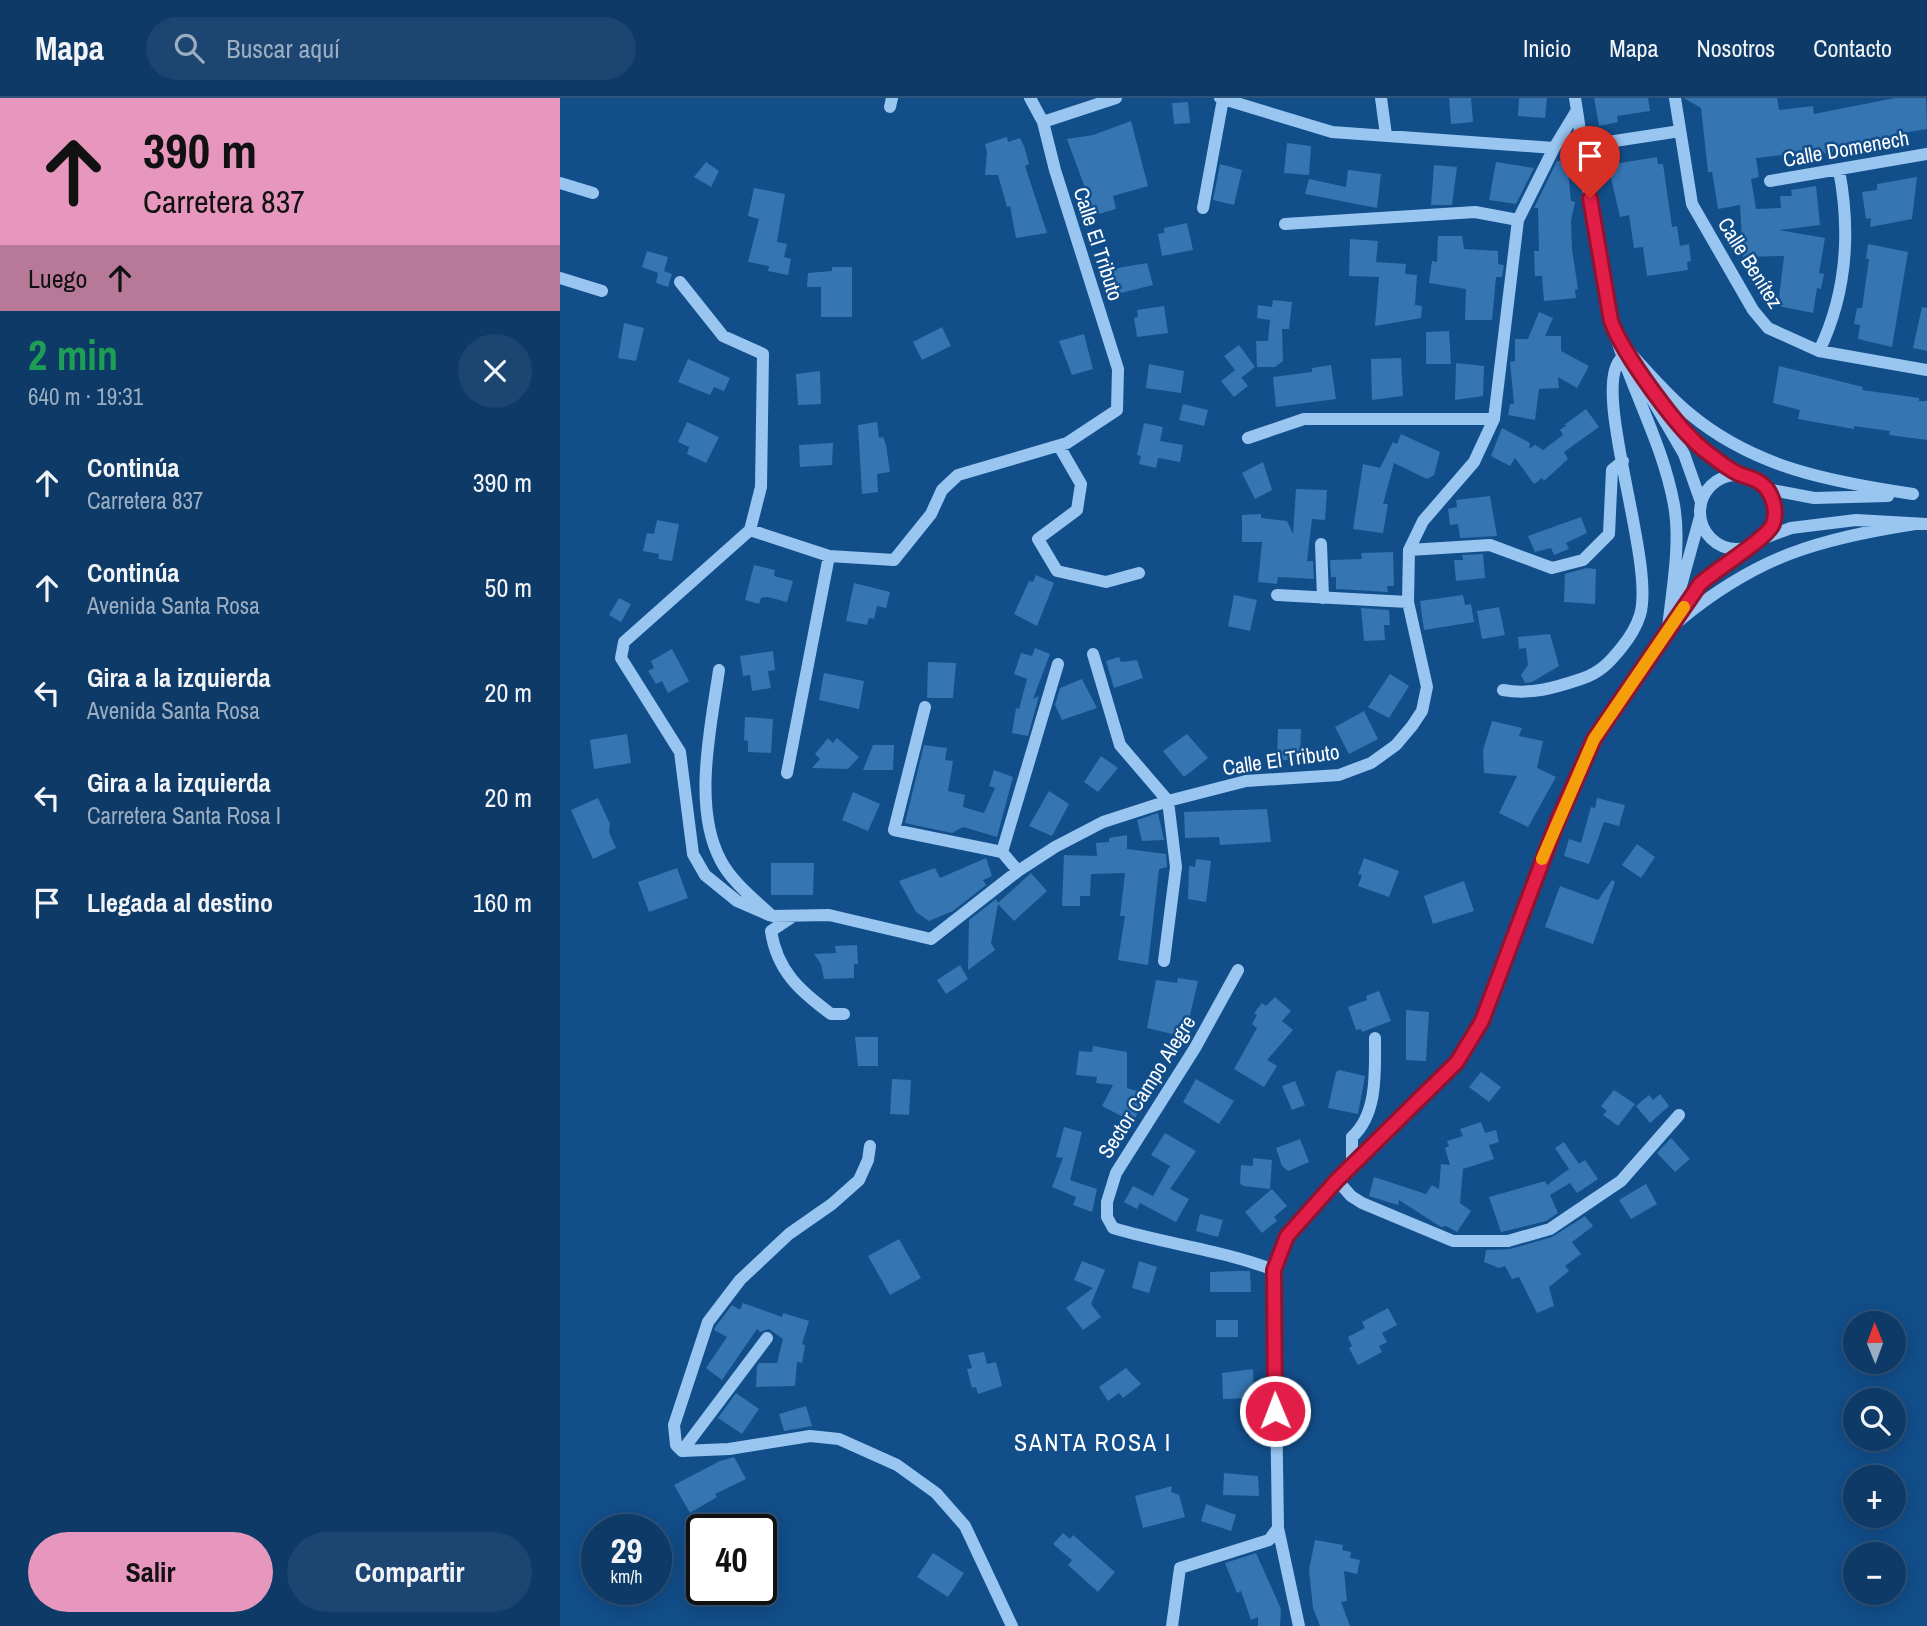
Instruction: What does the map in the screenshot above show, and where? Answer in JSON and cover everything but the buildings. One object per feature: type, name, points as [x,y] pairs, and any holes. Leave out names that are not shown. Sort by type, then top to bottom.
[{"type":"street","points":[[1030,98],[1043,122],[1116,98]]},
{"type":"street","points":[[1381,98],[1386,135]]},
{"type":"street","name":"Calle Benítez","points":[[1675,98],[1692,204],[1753,310],[1779,336],[1819,351],[1927,370]]},
{"type":"street","points":[[1203,208],[1222,99],[1332,132],[1553,148]]},
{"type":"street","points":[[1576,104],[1597,251],[1621,359],[1649,418],[1667,471],[1675,509],[1667,631]]},
{"type":"street","name":"Calle El Tributo","points":[[1043,122],[1055,170],[1118,369],[1117,410],[1059,446],[958,475],[942,490],[930,514],[894,560],[829,556],[750,530],[635,629],[624,642],[621,658],[680,752],[693,854],[705,876],[737,901],[772,916],[829,915],[931,939],[1018,871],[1055,847],[1103,822],[1168,801],[1246,781],[1339,775],[1371,763],[1395,745],[1422,711],[1427,687],[1408,602],[1409,550],[1423,521],[1474,462],[1494,419],[1518,220],[1576,104]]},
{"type":"street","points":[[1582,146],[1680,131]]},
{"type":"street","name":"Calle Domenech","points":[[1770,181],[1927,155]]},
{"type":"street","points":[[1819,351],[1833,322],[1847,250],[1847,208],[1839,170]]},
{"type":"street","points":[[560,183],[593,193]]},
{"type":"street","points":[[1285,224],[1475,212],[1518,220]]},
{"type":"street","points":[[560,278],[602,291]]},
{"type":"street","points":[[680,282],[723,336],[763,354],[761,488],[750,530]]},
{"type":"street","points":[[1618,340],[1690,438],[1741,475],[1756,480],[1767,489],[1773,503],[1774,518],[1764,538]]},
{"type":"street","points":[[1618,340],[1688,413],[1736,445],[1797,472],[1856,486],[1913,494]]},
{"type":"street","points":[[1618,340],[1684,454],[1701,502],[1700,517],[1667,631]]},
{"type":"street","points":[[1503,690],[1535,693],[1593,675],[1610,663],[1633,632],[1641,614],[1642,584],[1612,383],[1614,366],[1621,359]]},
{"type":"street","points":[[1248,438],[1304,419],[1494,419]]},
{"type":"street","points":[[1059,446],[1081,484],[1077,510],[1038,539],[1058,571],[1105,582],[1139,573]]},
{"type":"street","points":[[1409,550],[1490,545],[1552,568],[1583,560],[1609,534],[1612,470],[1623,461]]},
{"type":"street","points":[[1701,502],[1708,489],[1719,479],[1741,475]]},
{"type":"street","points":[[1767,489],[1814,498],[1927,494]]},
{"type":"street","points":[[1700,517],[1706,531],[1716,542],[1730,548],[1745,548]]},
{"type":"street","points":[[1299,1626],[1278,1528],[1274,1270],[1287,1236],[1337,1180],[1457,1062],[1476,1031],[1556,825],[1594,739],[1700,584],[1745,548],[1791,528],[1856,520],[1921,524]]},
{"type":"street","points":[[1667,631],[1732,582],[1796,549],[1858,533],[1921,524]]},
{"type":"street","points":[[1321,544],[1323,598]]},
{"type":"street","points":[[787,773],[829,556]]},
{"type":"street","points":[[1277,595],[1408,602]]},
{"type":"street","points":[[1093,654],[1120,745],[1168,801],[1176,867],[1164,961]]},
{"type":"street","points":[[1002,852],[1058,664]]},
{"type":"street","points":[[719,670],[706,760],[707,817],[720,859],[732,877],[772,916]]},
{"type":"street","points":[[925,707],[894,830],[1002,852],[1018,871]]},
{"type":"street","points":[[792,917],[771,931],[774,954],[813,1001],[831,1014],[844,1014]]},
{"type":"street","name":"Sector Campo Alegre","points":[[1238,970],[1195,1048],[1116,1173],[1107,1202],[1107,1217],[1113,1228],[1189,1248],[1239,1257],[1274,1270]]},
{"type":"street","points":[[1352,1165],[1352,1137],[1367,1119],[1375,1075],[1374,1038]]},
{"type":"street","points":[[1337,1180],[1351,1196],[1362,1203],[1453,1241],[1508,1241],[1550,1230],[1621,1181],[1679,1115]]},
{"type":"street","points":[[870,1146],[868,1160],[859,1180],[770,1252],[740,1280],[708,1322],[674,1425],[676,1445],[682,1451],[729,1449],[810,1436],[839,1439],[897,1465],[936,1493],[965,1526],[1012,1626]]},
{"type":"street","points":[[682,1451],[767,1338]]},
{"type":"street","points":[[1172,1626],[1180,1567],[1269,1540],[1278,1528]]},
{"type":"slow traffic","points":[[1542,859],[1594,739],[1684,607]]},
{"type":"district","name":"SANTA ROSA I","points":[[1093,1443]]},
{"type":"route","points":[[1275,1411],[1274,1270],[1287,1236],[1337,1180],[1457,1062],[1482,1021],[1520,915],[1594,739],[1700,584],[1721,565],[1764,538],[1774,518],[1773,503],[1767,489],[1756,480],[1741,475],[1720,462],[1690,438],[1618,340],[1611,321],[1597,251],[1590,198]]}]
